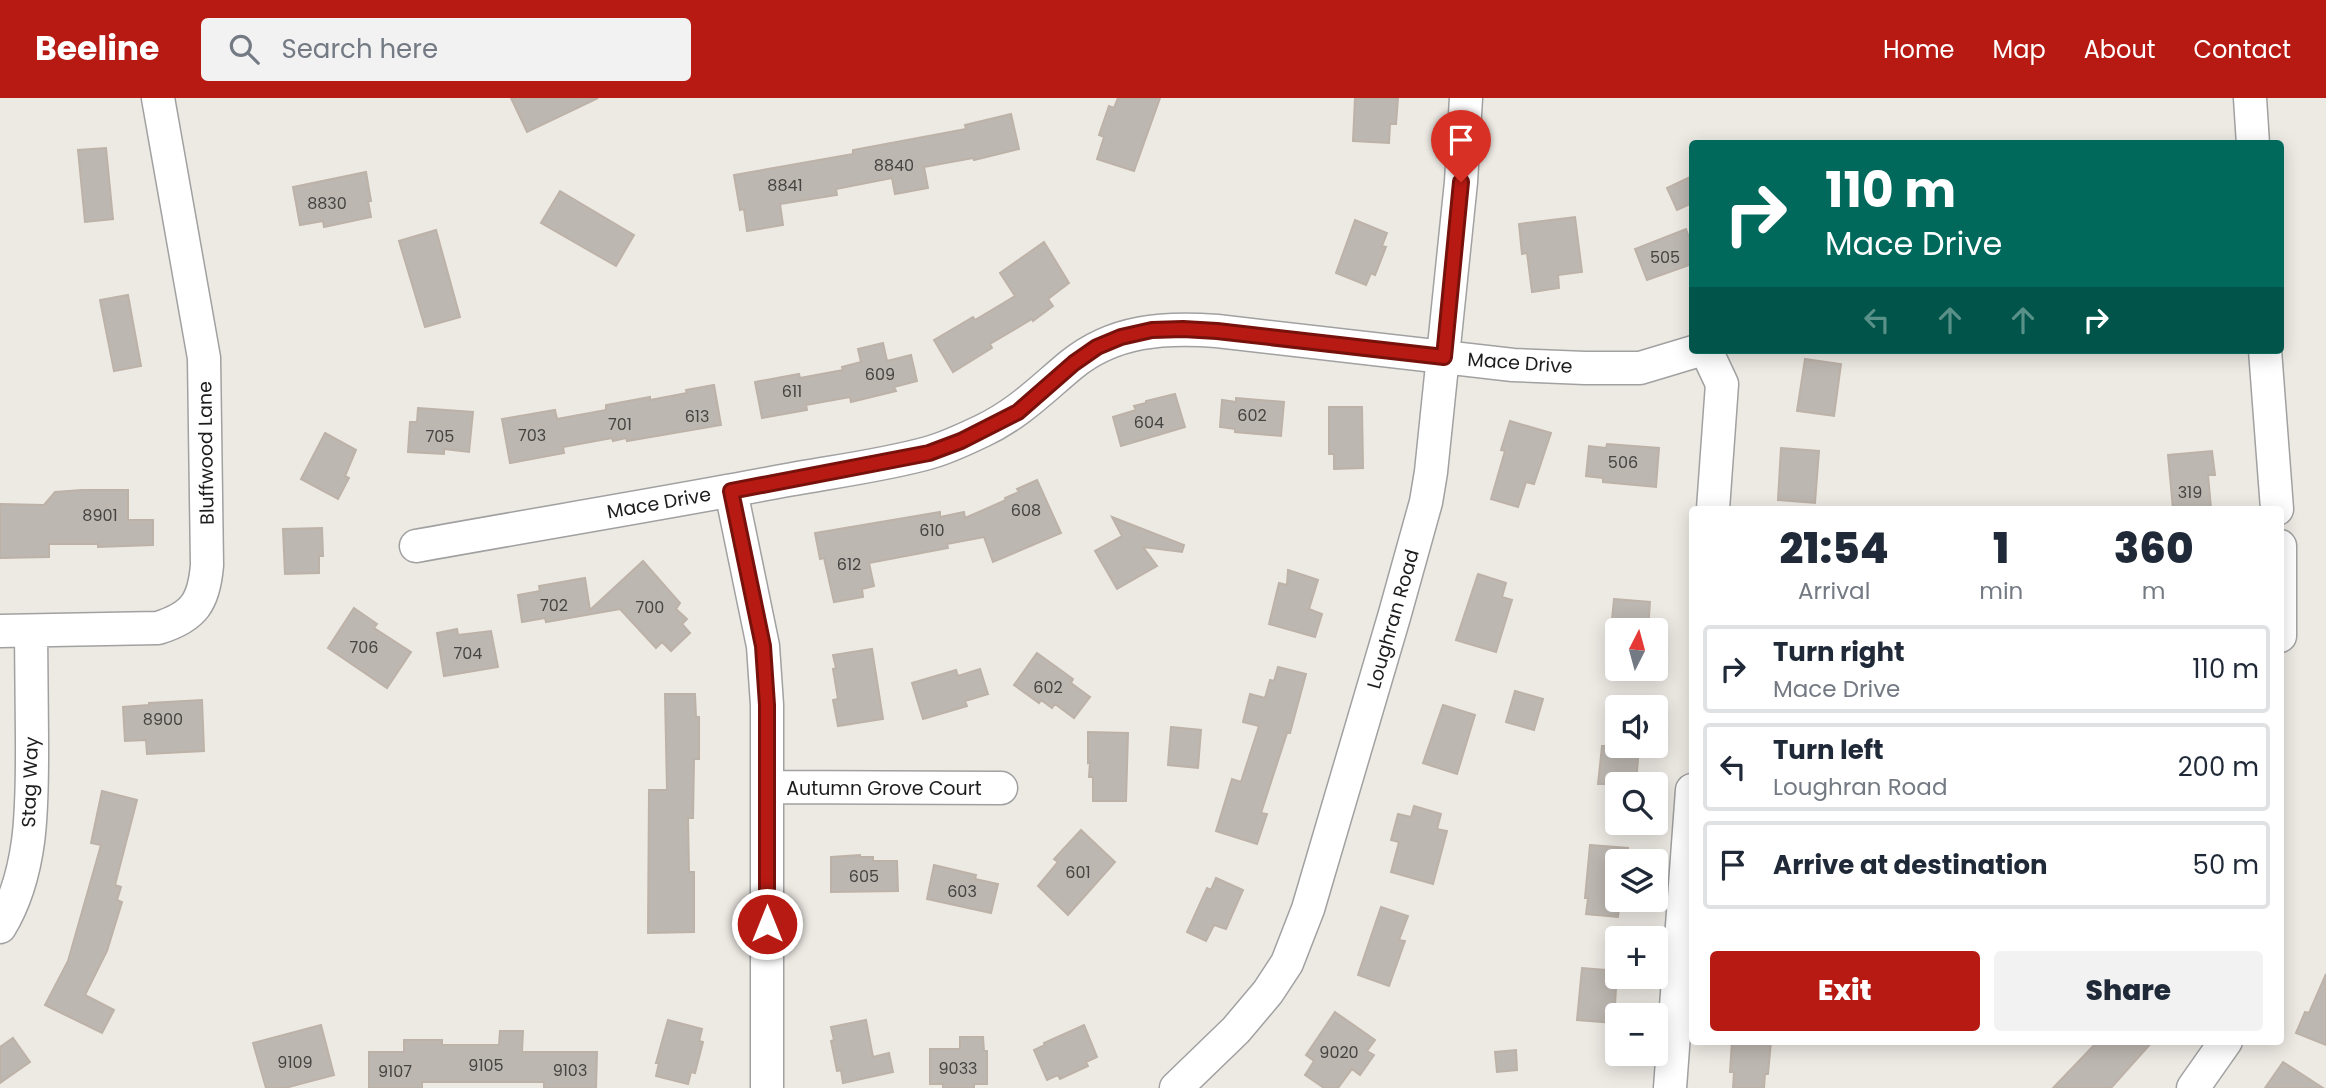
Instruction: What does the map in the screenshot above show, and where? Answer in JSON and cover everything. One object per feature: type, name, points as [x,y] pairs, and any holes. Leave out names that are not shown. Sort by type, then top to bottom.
[{"type":"street","name":"Bluffwood Lane","points":[[0,631],[158,628],[180,621],[197,604],[205,587],[207,537],[204,358],[158,98]]},
{"type":"street","name":"Loughran Road","points":[[1176,1088],[1236,1030],[1268,992],[1287,963],[1308,909],[1426,502],[1444,357],[1461,182],[1466,98]]},
{"type":"street","points":[[2250,98],[2253,140]]},
{"type":"street","name":"Mace Drive","points":[[416,545],[731,491],[929,453],[961,441],[1018,412],[1074,363],[1097,347],[1121,337],[1152,330],[1217,331],[1525,365],[1640,368],[1689,353]]},
{"type":"street","points":[[1708,354],[1722,384],[1713,506]]},
{"type":"street","points":[[2266,354],[2277,506]]},
{"type":"street","points":[[731,491],[763,646],[767,705],[767,1088]]},
{"type":"street","name":"Stag Way","points":[[0,927],[7,916],[23,866],[32,813],[31,631]]},
{"type":"street","name":"Autumn Grove Court","points":[[767,787],[1001,788]]},
{"type":"street","points":[[1670,1088],[1689,831]]},
{"type":"street","points":[[2193,1088],[2223,1045]]},
{"type":"building","points":[[511,98],[598,98],[527,132]]},
{"type":"building","points":[[1118,98],[1160,98],[1134,171],[1097,159],[1104,137],[1099,135],[1109,106],[1114,108]]},
{"type":"building","points":[[1355,98],[1398,98],[1396,124],[1390,124],[1389,143],[1353,141]]},
{"type":"building","points":[[1011,114],[1019,149],[974,160],[973,158],[924,167],[928,188],[895,194],[892,178],[836,189],[837,195],[780,204],[783,225],[747,231],[734,175],[853,154],[853,150],[966,129],[965,125]]},
{"type":"building","points":[[106,148],[113,219],[85,222],[78,150]]},
{"type":"building","points":[[366,172],[371,217],[324,227],[323,221],[300,225],[293,187]]},
{"type":"building","points":[[1689,177],[1689,204],[1677,210],[1667,188]]},
{"type":"building","points":[[560,191],[634,235],[616,266],[541,223]]},
{"type":"building","points":[[1575,217],[1582,272],[1558,275],[1559,288],[1532,292],[1527,253],[1522,254],[1519,224]]},
{"type":"building","points":[[1355,220],[1387,233],[1382,246],[1386,247],[1375,275],[1371,273],[1366,285],[1336,273]]},
{"type":"building","points":[[1686,229],[1689,238],[1689,265],[1647,280],[1635,249]]},
{"type":"building","points":[[436,230],[460,317],[425,327],[399,241]]},
{"type":"building","points":[[1044,242],[1069,283],[1048,299],[1053,306],[1033,321],[1032,319],[990,344],[992,348],[953,372],[934,340],[1015,296],[1000,273]]},
{"type":"building","points":[[128,295],[141,366],[114,371],[100,300]]},
{"type":"building","points":[[883,343],[887,361],[911,355],[917,381],[894,387],[896,391],[851,402],[850,397],[806,405],[807,410],[762,418],[755,382],[799,374],[800,378],[843,370],[842,367],[861,362],[858,349]]},
{"type":"building","points":[[1805,359],[1841,364],[1834,416],[1797,411]]},
{"type":"building","points":[[714,385],[721,425],[627,441],[626,438],[613,441],[612,438],[563,447],[564,453],[510,463],[502,419],[555,410],[557,419],[606,410],[606,405],[650,397],[650,400]]},
{"type":"building","points":[[1175,394],[1185,427],[1121,446],[1113,417],[1136,410],[1134,406],[1146,401]]},
{"type":"building","points":[[1236,398],[1284,402],[1281,436],[1235,432],[1235,429],[1220,427],[1222,400],[1236,402]]},
{"type":"building","points":[[1329,407],[1362,407],[1363,468],[1334,469],[1334,454],[1329,454]]},
{"type":"building","points":[[418,408],[473,412],[469,452],[444,449],[444,454],[408,452],[410,422],[417,422]]},
{"type":"building","points":[[1510,421],[1551,433],[1534,484],[1526,482],[1518,507],[1491,499],[1505,451],[1501,450]]},
{"type":"building","points":[[325,433],[356,450],[345,476],[349,478],[338,499],[301,479]]},
{"type":"building","points":[[1607,444],[1659,448],[1656,487],[1603,482],[1603,478],[1586,476],[1589,446],[1606,448]]},
{"type":"building","points":[[1781,448],[1819,451],[1815,503],[1778,500]]},
{"type":"building","points":[[2212,451],[2215,475],[2208,475],[2211,506],[2173,506],[2168,455]]},
{"type":"building","points":[[1037,480],[1061,533],[993,562],[984,537],[947,544],[948,548],[869,563],[874,586],[862,589],[863,597],[834,602],[815,533],[940,512],[940,517],[964,512],[965,518],[1006,500],[1005,498],[1019,492],[1017,489]]},
{"type":"building","points":[[128,490],[128,520],[153,520],[153,545],[98,547],[98,544],[49,544],[49,557],[0,558],[0,504],[44,505],[55,492]]},
{"type":"building","points":[[1112,517],[1184,545],[1182,552],[1143,547],[1157,566],[1117,589],[1095,551],[1122,536]]},
{"type":"building","points":[[322,528],[323,556],[319,556],[319,573],[285,574],[283,529]]},
{"type":"building","points":[[643,561],[680,603],[676,609],[687,619],[682,624],[690,633],[671,651],[662,642],[656,648],[620,609],[546,622],[545,618],[522,622],[518,595],[540,591],[539,586],[585,578],[590,610]]},
{"type":"building","points":[[1288,570],[1318,580],[1309,609],[1322,614],[1315,637],[1269,624],[1279,583],[1287,585]]},
{"type":"building","points":[[1478,574],[1506,583],[1502,597],[1512,600],[1496,652],[1456,640]]},
{"type":"building","points":[[1614,599],[1650,602],[1649,618],[1612,618]]},
{"type":"building","points":[[354,608],[377,624],[374,628],[411,652],[387,688],[328,648]]},
{"type":"building","points":[[457,629],[458,635],[491,631],[498,667],[444,676],[437,633]]},
{"type":"building","points":[[872,649],[883,719],[838,726],[833,700],[838,699],[833,655]]},
{"type":"building","points":[[1037,653],[1073,679],[1071,683],[1090,697],[1074,718],[1055,704],[1052,708],[1041,700],[1039,703],[1014,685]]},
{"type":"building","points":[[1278,667],[1306,674],[1290,733],[1287,733],[1261,813],[1267,814],[1257,844],[1216,831],[1232,779],[1241,782],[1259,726],[1243,722],[1250,694],[1265,698],[1270,680],[1274,681]]},
{"type":"building","points":[[980,669],[988,694],[965,701],[967,706],[923,719],[912,683],[956,670],[958,676]]},
{"type":"building","points":[[1515,691],[1543,699],[1534,730],[1506,722]]},
{"type":"building","points":[[665,694],[695,694],[696,717],[699,717],[699,759],[694,759],[693,818],[688,818],[689,872],[694,872],[694,932],[648,933],[649,790],[667,790]]},
{"type":"building","points":[[202,700],[204,751],[147,754],[146,740],[125,741],[123,707]]},
{"type":"building","points":[[1443,705],[1475,715],[1457,774],[1423,763]]},
{"type":"building","points":[[1171,727],[1201,730],[1198,768],[1168,765]]},
{"type":"building","points":[[1088,732],[1128,733],[1126,801],[1093,801],[1093,777],[1089,777]]},
{"type":"building","points":[[1602,746],[1605,746],[1605,758],[1638,758],[1637,772],[1605,772],[1605,784],[1598,784]]},
{"type":"building","points":[[102,791],[137,800],[115,885],[121,887],[117,900],[122,902],[107,951],[85,995],[114,1010],[102,1033],[45,1005],[68,961],[101,845],[91,843]]},
{"type":"building","points":[[1414,806],[1441,814],[1437,829],[1447,831],[1433,884],[1391,872],[1399,842],[1391,840],[1398,814],[1411,817]]},
{"type":"building","points":[[1081,830],[1115,862],[1068,915],[1038,886],[1058,862],[1054,859]]},
{"type":"building","points":[[1590,845],[1628,848],[1605,849],[1605,912],[1619,912],[1618,917],[1586,914],[1588,898],[1585,898]]},
{"type":"building","points":[[831,857],[873,857],[873,861],[897,861],[898,891],[831,892]]},
{"type":"building","points":[[934,865],[976,875],[975,879],[998,884],[991,913],[927,899]]},
{"type":"building","points":[[1216,878],[1243,890],[1226,929],[1214,925],[1206,941],[1187,932],[1207,888],[1211,890]]},
{"type":"building","points":[[1381,907],[1408,916],[1399,940],[1405,941],[1389,986],[1358,975]]},
{"type":"building","points":[[1582,968],[1605,970],[1605,989],[1616,989],[1615,1003],[1605,1003],[1605,1022],[1577,1020]]},
{"type":"building","points":[[2326,974],[2326,1045],[2296,1033],[2305,1012],[2309,1013]]},
{"type":"building","points":[[1335,1012],[1375,1040],[1367,1051],[1374,1055],[1360,1075],[1352,1069],[1338,1088],[1324,1088],[1305,1075],[1314,1061],[1306,1055]]},
{"type":"building","points":[[668,1020],[702,1029],[699,1041],[703,1042],[695,1073],[691,1072],[688,1084],[656,1076],[659,1063],[656,1063]]},
{"type":"building","points":[[866,1020],[873,1057],[889,1053],[893,1072],[843,1083],[841,1070],[837,1071],[831,1027]]},
{"type":"building","points":[[321,1025],[334,1075],[285,1088],[266,1088],[253,1043]]},
{"type":"building","points":[[1084,1025],[1097,1057],[1086,1062],[1088,1066],[1060,1079],[1058,1075],[1047,1080],[1034,1050]]},
{"type":"building","points":[[500,1031],[523,1031],[522,1052],[597,1052],[596,1088],[544,1088],[544,1082],[422,1082],[422,1088],[369,1088],[369,1052],[404,1052],[404,1040],[442,1040],[442,1045],[499,1045]]},
{"type":"building","points":[[960,1037],[983,1037],[984,1051],[987,1051],[987,1084],[974,1084],[974,1088],[943,1088],[943,1084],[930,1084],[930,1049],[960,1049]]},
{"type":"building","points":[[13,1038],[30,1062],[0,1083],[0,1047]]},
{"type":"building","points":[[1732,1045],[1771,1045],[1764,1088],[1733,1088],[1734,1072],[1730,1072]]},
{"type":"building","points":[[2094,1045],[2149,1045],[2111,1088],[2053,1088]]},
{"type":"building","points":[[1516,1050],[1517,1070],[1497,1072],[1495,1052]]},
{"type":"building","points":[[2283,1062],[2323,1088],[2265,1088]]},
{"type":"route","points":[[767,924],[767,705],[763,646],[731,491],[929,453],[961,441],[1018,412],[1074,363],[1097,347],[1121,337],[1152,330],[1217,331],[1444,357],[1461,182]]}]
